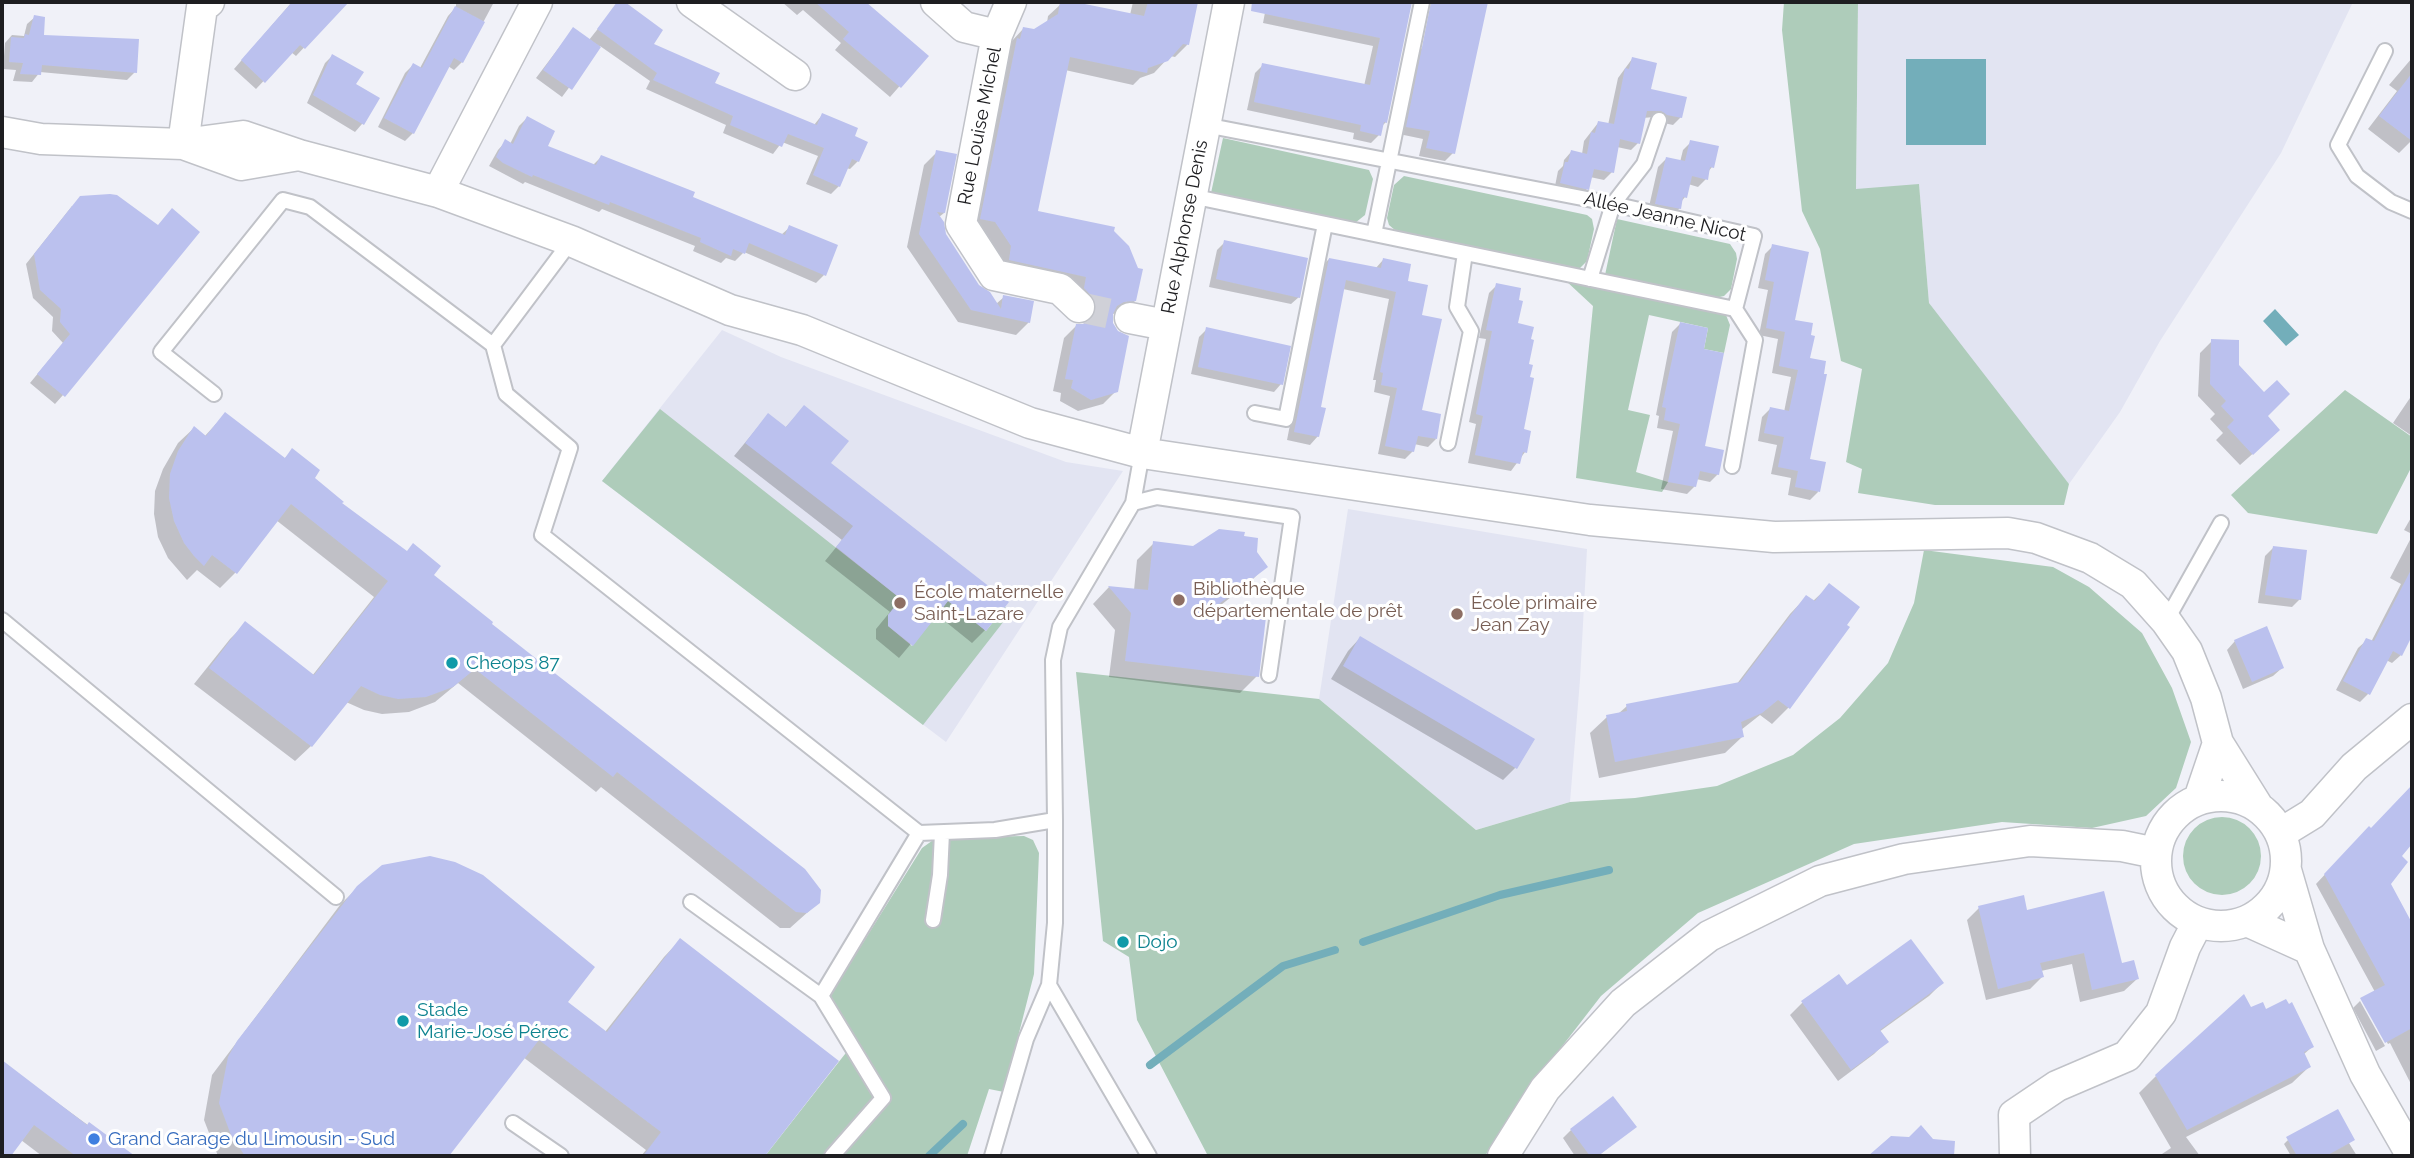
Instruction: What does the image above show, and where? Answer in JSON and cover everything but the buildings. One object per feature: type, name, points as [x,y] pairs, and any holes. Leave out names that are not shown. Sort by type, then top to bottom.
[{"type":"street","points":[[438,191],[537,2]]},
{"type":"street","points":[[692,2],[795,75]]},
{"type":"street","points":[[936,2],[964,27],[997,35]]},
{"type":"street","name":"Rue Louise Michel","points":[[1011,2],[997,35],[961,224],[994,275],[1060,289],[1079,307]]},
{"type":"street","name":"Rue Alphonse Denis","points":[[1142,453],[1229,2]]},
{"type":"street","points":[[183,144],[199,3]]},
{"type":"street","points":[[2,125],[41,139]]},
{"type":"street","points":[[2,132],[41,139],[183,144],[241,165],[299,155],[438,191],[571,241],[730,310],[802,330],[1030,423],[1142,453],[1590,520],[1774,537],[2008,533],[2036,538],[2090,558],[2133,583],[2166,621],[2187,651],[2206,698],[2218,743],[2258,807]]},
{"type":"street","points":[[2,149],[41,139]]},
{"type":"street","points":[[1130,318],[1166,325]]},
{"type":"street","points":[[2281,833],[2312,814],[2354,767],[2412,719]]},
{"type":"street","points":[[2199,799],[2218,743]]},
{"type":"street","points":[[2219,795],[2239,798],[2269,816],[2281,833],[2286,848],[2286,870],[2280,891],[2266,909],[2248,921],[2231,926],[2198,922],[2179,911],[2165,895],[2157,875],[2156,853],[2161,835],[2170,820],[2199,799],[2219,795]]},
{"type":"street","points":[[1503,1156],[1545,1090],[1623,1003],[1709,936],[1820,881],[1904,859],[2030,841],[2122,846],[2156,853]]},
{"type":"street","points":[[2286,870],[2309,949],[2365,1074],[2412,1156]]},
{"type":"street","points":[[2248,921],[2309,949]]},
{"type":"street","points":[[2015,1156],[2014,1115],[2057,1086],[2127,1056],[2161,1013],[2185,947],[2198,922]]},
{"type":"lane","points":[[1374,234],[1422,2]]},
{"type":"lane","points":[[2385,51],[2337,145],[2357,176],[2390,202],[2412,211]]},
{"type":"lane","points":[[1590,279],[1613,204],[1644,164],[1659,120]]},
{"type":"lane","name":"Allée Jeanne Nicot","points":[[1205,125],[1613,204],[1754,236],[1735,309]]},
{"type":"lane","points":[[1191,196],[1735,309],[1755,340],[1732,466]]},
{"type":"lane","points":[[214,394],[161,352],[283,200],[310,206],[493,345],[506,394],[570,447],[542,535],[919,833],[995,830],[1055,820]]},
{"type":"lane","points":[[1255,413],[1286,419],[1325,224]]},
{"type":"lane","points":[[493,345],[571,241]]},
{"type":"lane","points":[[1448,443],[1471,331],[1457,307],[1465,253]]},
{"type":"lane","points":[[992,1156],[1026,1039],[1049,985],[1055,923],[1053,660],[1060,626],[1133,503],[1142,453]]},
{"type":"lane","points":[[1133,503],[1157,497],[1292,517],[1269,675]]},
{"type":"lane","points":[[2166,621],[2221,523]]},
{"type":"lane","points":[[2,620],[336,897]]},
{"type":"lane","points":[[821,996],[919,833]]},
{"type":"lane","points":[[933,920],[940,875],[942,833]]},
{"type":"lane","points":[[691,902],[821,996],[883,1098],[832,1156]]},
{"type":"lane","points":[[1049,985],[1149,1156]]},
{"type":"lane","points":[[513,1124],[561,1156]]},
{"type":"shaded area","points":[[1858,2],[2353,2],[2281,153],[2160,341],[2120,412],[2069,484],[1947,335],[1929,303],[1919,185],[1856,190]]},
{"type":"shaded area","name":"École maternelle Saint-Lazare","points":[[722,330],[781,357],[1066,462],[1123,471],[946,742],[602,481]]},
{"type":"shaded area","name":"École primaire Jean Zay","points":[[1348,509],[1587,549],[1570,802],[1476,830],[1319,699]]},
{"type":"green space","points":[[1784,2],[1858,2],[1856,189],[1919,184],[1929,303],[2069,484],[2064,505],[1935,505],[1858,493],[1862,469],[1846,462],[1862,369],[1841,361],[1820,249],[1802,211],[1782,30]]},
{"type":"green space","points":[[1223,138],[1369,170],[1373,179],[1365,215],[1355,223],[1211,193]]},
{"type":"green space","points":[[1404,176],[1587,215],[1592,219],[1594,229],[1587,261],[1580,268],[1571,269],[1396,231],[1389,225],[1387,218],[1394,185]]},
{"type":"green space","points":[[1617,219],[1730,244],[1737,259],[1731,289],[1724,296],[1715,298],[1605,275]]},
{"type":"green space","points":[[1565,280],[1726,315],[1730,325],[1724,353],[1704,349],[1708,328],[1649,315],[1628,410],[1650,415],[1636,472],[1668,482],[1662,492],[1576,478],[1593,306]]},
{"type":"green space","points":[[2345,390],[2412,437],[2412,466],[2377,534],[2248,513],[2231,495]]},
{"type":"green space","points":[[660,409],[901,599],[888,615],[888,626],[912,646],[948,601],[986,631],[1005,607],[1011,612],[923,725],[602,481]]},
{"type":"green space","points":[[1924,550],[2053,567],[2089,587],[2142,633],[2172,688],[2191,742],[2176,788],[2146,816],[2092,828],[2002,822],[1854,844],[1698,913],[1601,996],[1519,1102],[1485,1156],[1208,1156],[1137,1020],[1129,957],[1103,941],[1076,672],[1319,699],[1476,830],[1570,802],[1635,798],[1717,786],[1793,755],[1840,718],[1888,663],[1914,603]]},
{"type":"green space","points":[[2222,817],[2237,820],[2250,828],[2258,841],[2261,856],[2258,871],[2250,884],[2237,892],[2222,895],[2207,892],[2194,884],[2186,871],[2183,856],[2186,841],[2194,828],[2207,820]]},
{"type":"green space","points":[[1024,836],[1033,840],[1039,853],[1034,974],[1004,1092],[989,1089],[967,1156],[765,1156],[856,1040],[833,1020],[831,994],[922,848],[936,838]]},
{"type":"water","points":[[1906,59],[1986,59],[1986,145],[1906,145]]},
{"type":"water","points":[[2275,309],[2299,335],[2286,346],[2263,321]]},
{"type":"waterway","points":[[1363,942],[1500,895],[1609,870]]},
{"type":"waterway","points":[[1150,1065],[1283,966],[1335,950]]},
{"type":"waterway","points":[[929,1156],[963,1124]]},
{"type":"tunnel","points":[[1079,307],[1130,318]]},
{"type":"place","name":"Bibliothèque départementale de prêt","points":[[1179,600]]},
{"type":"place","name":"École maternelle Saint-Lazare","points":[[900,603]]},
{"type":"place","name":"École primaire Jean Zay","points":[[1457,614]]},
{"type":"place","name":"Cheops 87","points":[[452,663]]},
{"type":"place","name":"Dojo","points":[[1123,942]]},
{"type":"place","name":"Stade Marie-José Pérec","points":[[403,1021]]},
{"type":"place","name":"Grand Garage du Limousin - Sud","points":[[94,1139]]}]
